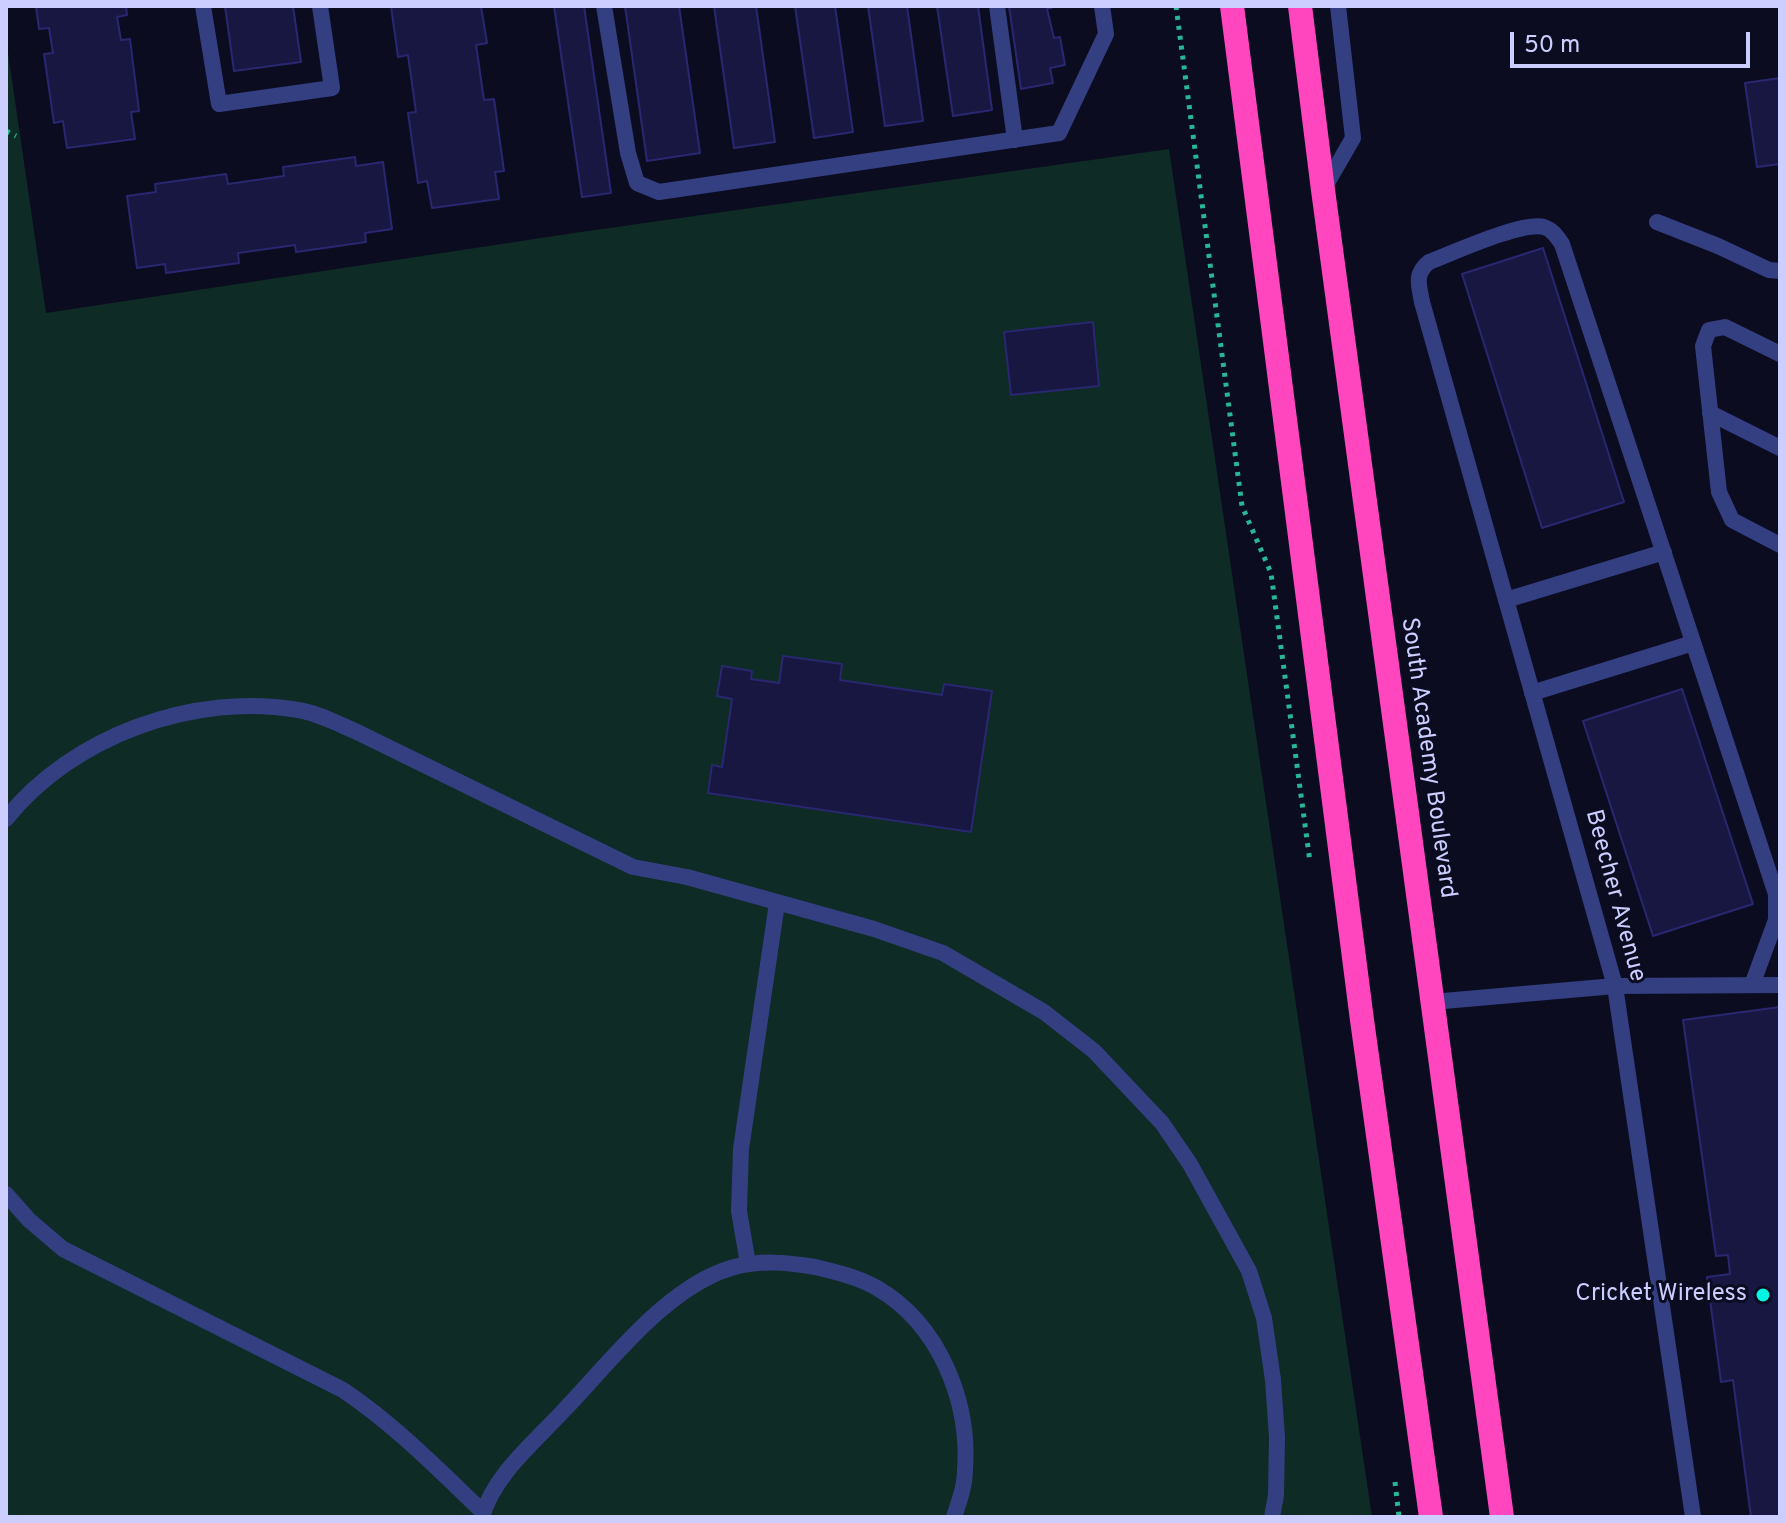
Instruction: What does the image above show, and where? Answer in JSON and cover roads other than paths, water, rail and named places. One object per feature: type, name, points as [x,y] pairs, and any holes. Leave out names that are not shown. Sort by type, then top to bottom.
[{"type":"highway","points":[[1232,6],[1362,1020],[1431,1517]]},
{"type":"highway","name":"South Academy Boulevard","points":[[1300,6],[1502,1517]]},
{"type":"street","points":[[203,6],[219,104],[332,88],[320,6]]},
{"type":"street","points":[[604,6],[628,153],[637,183],[659,192],[1059,133],[1106,34],[1102,6]]},
{"type":"street","points":[[997,6],[1015,140]]},
{"type":"street","points":[[1323,190],[1353,138],[1338,6]]},
{"type":"street","points":[[1657,222],[1769,270],[1780,271]]},
{"type":"street","name":"Beecher Avenue","points":[[1664,552],[1562,244],[1555,233],[1543,227],[1526,226],[1429,262],[1418,277],[1422,302],[1615,986],[1693,1517]]},
{"type":"street","points":[[1780,354],[1725,327],[1709,330],[1703,346],[1719,492],[1732,520],[1780,545]]},
{"type":"street","points":[[1710,413],[1780,448]]},
{"type":"street","points":[[1506,600],[1664,552],[1776,894],[1776,920],[1752,985]]},
{"type":"street","points":[[1532,693],[1693,643]]},
{"type":"street","points":[[6,819],[48,778],[99,744],[130,729],[166,716],[200,710],[263,706],[298,710],[355,731],[633,867],[687,877],[874,929],[943,953],[994,981],[1044,1012],[1094,1051],[1162,1123],[1190,1164],[1235,1243],[1249,1271],[1264,1318],[1273,1380],[1277,1437],[1276,1495],[1272,1517]]},
{"type":"street","points":[[748,1264],[739,1211],[741,1149],[777,903]]},
{"type":"street","points":[[1432,1002],[1615,986],[1780,985]]},
{"type":"street","points":[[6,1194],[29,1220],[63,1249],[353,1397],[410,1442],[482,1515],[495,1486],[628,1341],[668,1304],[727,1269],[759,1261],[839,1272],[877,1288],[903,1307],[925,1329],[941,1354],[961,1410],[965,1442],[965,1472],[954,1517]]},
{"type":"place","name":"Cricket Wireless","points":[[1763,1295]]}]
